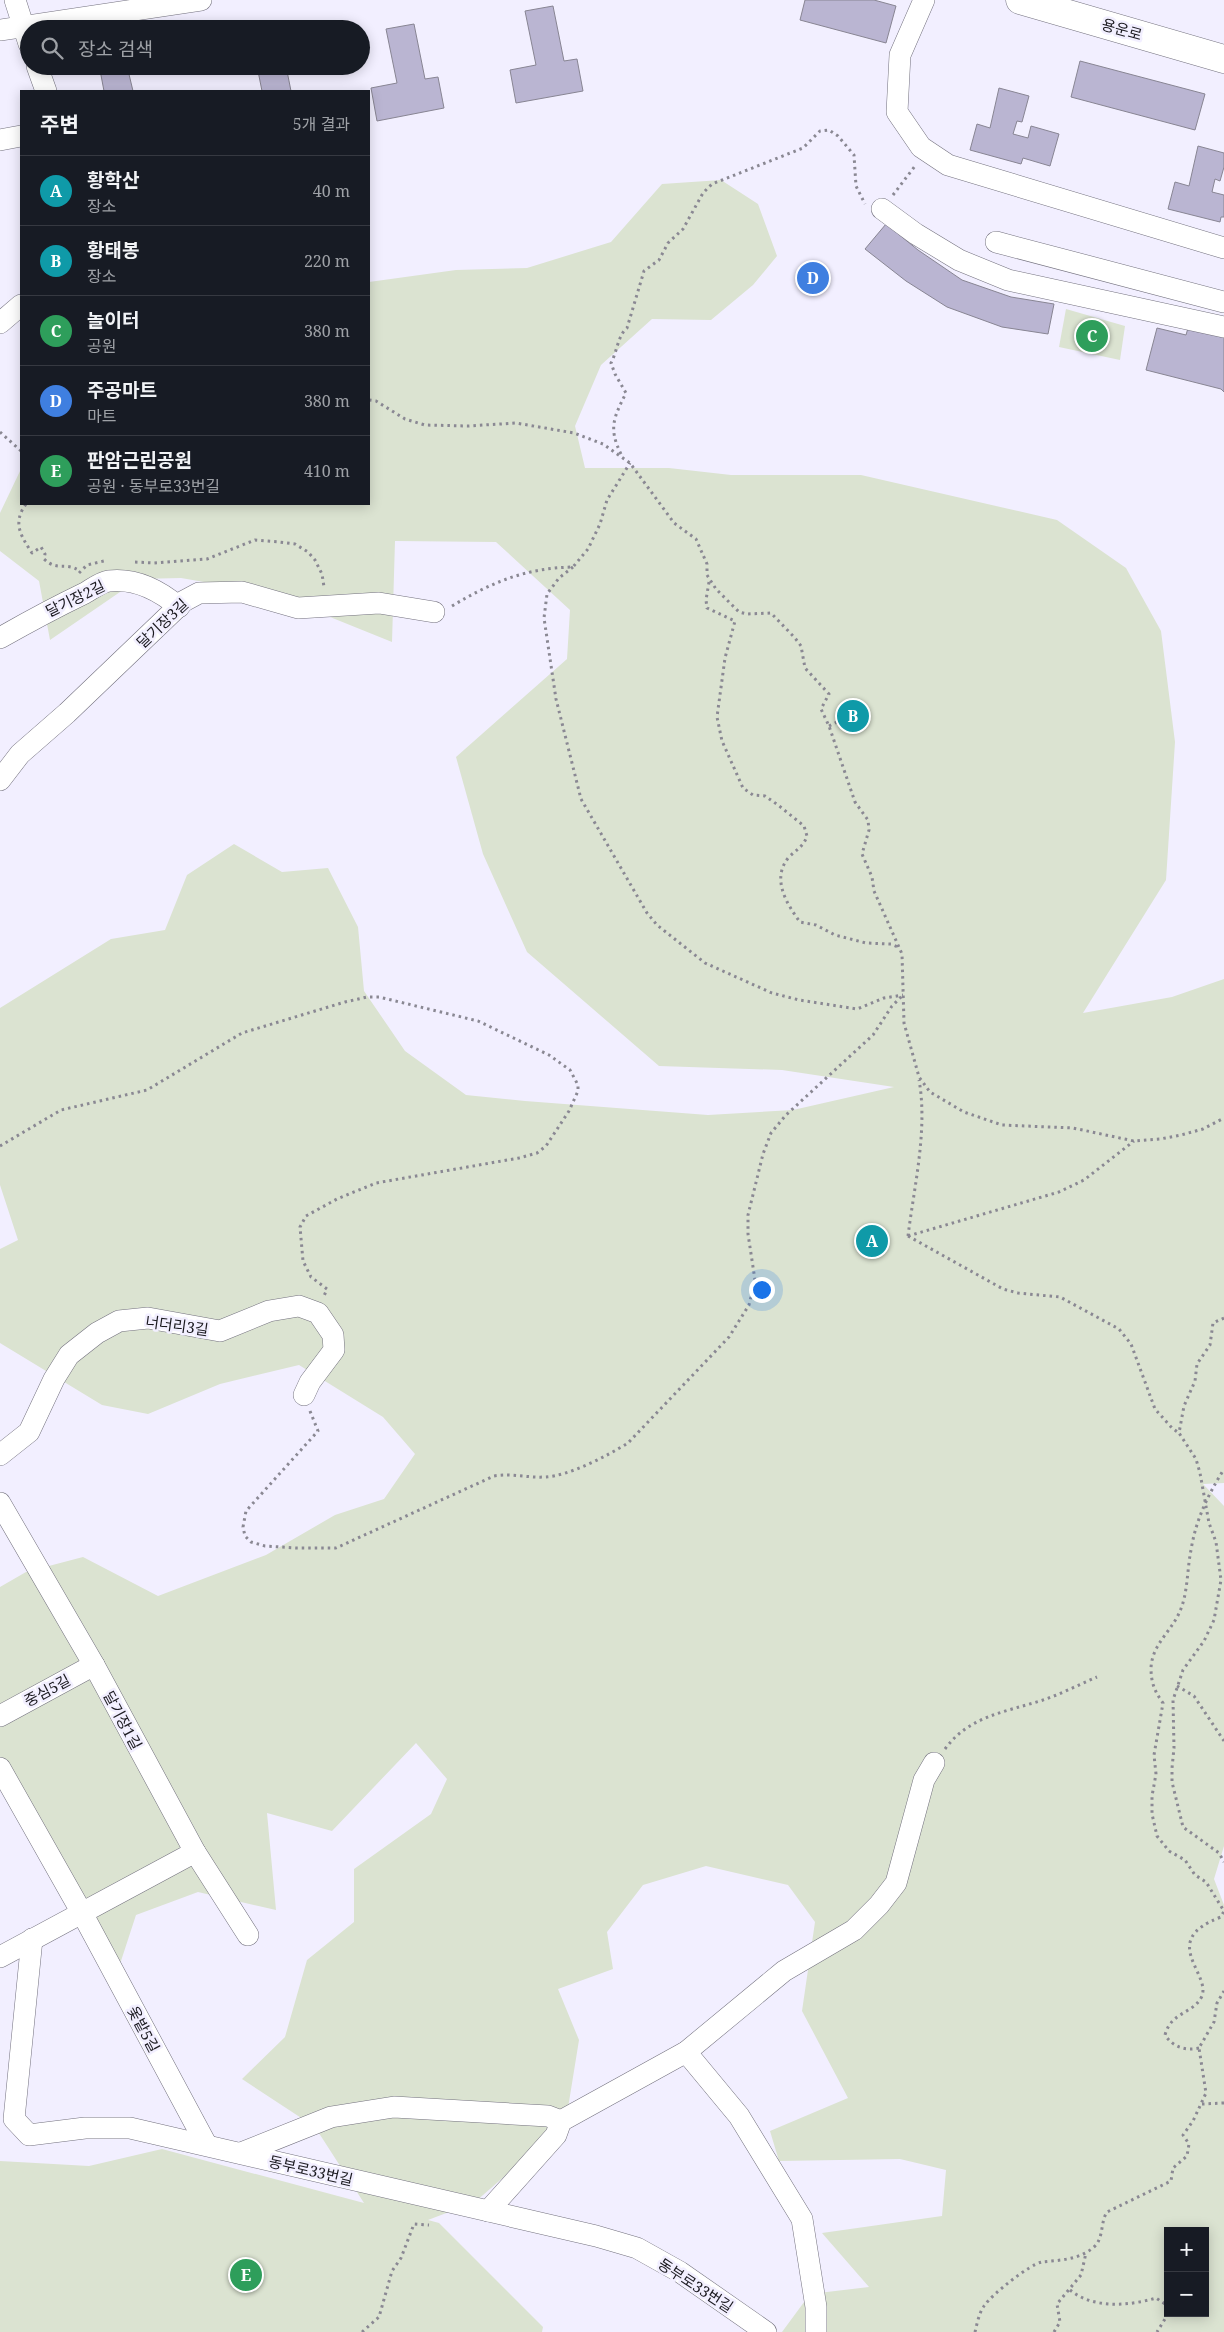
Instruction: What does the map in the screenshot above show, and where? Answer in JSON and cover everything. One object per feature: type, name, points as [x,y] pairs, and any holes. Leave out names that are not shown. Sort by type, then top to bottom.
[{"type":"main road","name":"용운로","points":[[1020,0],[1224,59]]},
{"type":"street","points":[[15,0],[21,20]]},
{"type":"street","points":[[100,20],[201,0]]},
{"type":"street","points":[[924,0],[900,55],[897,112],[926,151],[948,165],[1224,248]]},
{"type":"street","points":[[0,30],[20,34]]},
{"type":"street","points":[[40,75],[46,90]]},
{"type":"street","points":[[0,140],[20,136]]},
{"type":"street","points":[[882,209],[916,234],[959,260],[1008,280],[1224,328]]},
{"type":"street","points":[[996,242],[1224,302]]},
{"type":"street","points":[[0,323],[20,306]]},
{"type":"street","name":"달기장2길","points":[[0,638],[107,581],[128,581],[147,587],[168,598],[179,607]]},
{"type":"street","name":"달기장3길","points":[[0,780],[20,754],[184,601],[200,593],[242,592],[298,608],[379,603],[434,612]]},
{"type":"street","name":"너더리3길","points":[[0,1455],[29,1432],[54,1379],[68,1355],[97,1333],[119,1321],[148,1318],[220,1331],[269,1311],[299,1306],[318,1313]]},
{"type":"street","points":[[304,1395],[310,1382],[334,1350],[333,1335],[318,1313]]},
{"type":"street","name":"달기장1길","points":[[0,1503],[94,1665],[195,1852],[248,1935]]},
{"type":"street","name":"중심5길","points":[[0,1716],[94,1665]]},
{"type":"street","points":[[488,2211],[556,2135],[561,2121],[686,2052],[784,1972],[854,1930],[879,1905],[896,1883],[924,1780],[934,1763]]},
{"type":"street","name":"옻밭5길","points":[[0,1768],[82,1913],[206,2144]]},
{"type":"street","points":[[0,1957],[195,1852]]},
{"type":"street","name":"동부로33번길","points":[[32,1939],[7,2119],[29,2135],[85,2128],[130,2128],[206,2144],[596,2236],[637,2248],[680,2272],[766,2332]]},
{"type":"street","points":[[686,2052],[739,2116],[802,2219],[816,2307],[816,2332]]},
{"type":"street","points":[[241,2153],[331,2117],[394,2107],[548,2116],[561,2121]]},
{"type":"path","points":[[899,947],[891,944],[866,943],[835,935],[816,925],[800,922],[782,893],[780,882],[782,868],[807,836],[804,826],[764,796],[753,794],[743,788],[733,769],[722,741],[717,717],[725,658],[735,621],[707,608],[706,600],[710,581],[703,553],[696,539],[674,523],[630,463],[621,454],[612,438],[613,428],[626,393],[611,363],[616,354],[623,331],[627,328],[644,271],[659,260],[668,243],[683,229],[703,193],[712,184],[803,148],[820,130],[829,130],[838,136],[854,155],[856,186],[865,204],[882,209],[926,151]]},
{"type":"path","points":[[370,400],[376,401],[405,419],[425,424],[468,426],[516,424],[574,433],[621,454]]},
{"type":"path","points":[[0,432],[20,450]]},
{"type":"path","points":[[630,463],[607,500],[600,524],[588,549],[573,567],[559,578],[547,594],[544,618],[556,699],[581,799],[647,914],[657,925],[705,964],[772,993],[799,1000],[857,1009],[884,998],[903,995]]},
{"type":"path","points":[[25,505],[18,515],[19,525],[24,542],[32,553],[41,547],[45,554],[44,559],[50,566],[55,567],[63,564],[80,571]]},
{"type":"path","points":[[130,561],[153,563],[208,559],[255,540],[295,544],[316,560],[322,574],[328,606]]},
{"type":"path","points":[[76,575],[88,565],[107,561]]},
{"type":"path","points":[[434,612],[450,607],[498,580],[518,574],[573,567]]},
{"type":"path","points":[[710,581],[739,612],[747,614],[771,613],[801,646],[805,668],[829,694],[821,709],[856,802],[868,820],[869,830],[862,854],[872,878],[874,891],[902,954],[904,1023],[919,1078],[923,1102],[908,1236]]},
{"type":"path","points":[[829,726],[837,722]]},
{"type":"path","points":[[304,1395],[318,1431],[246,1511],[243,1527],[245,1536],[252,1542],[265,1546],[336,1548],[494,1476],[509,1473],[540,1477],[555,1476],[607,1455],[628,1444],[729,1337],[749,1305],[755,1280],[748,1234],[748,1215],[763,1154],[771,1133],[786,1116],[873,1035],[892,1006],[903,995]]},
{"type":"path","points":[[0,1146],[61,1110],[147,1090],[242,1033],[368,997],[394,1000],[478,1021],[549,1054],[570,1070],[578,1084],[576,1098],[553,1138],[537,1153],[519,1158],[376,1183],[336,1199],[306,1216],[300,1227],[303,1261],[311,1277],[327,1290],[318,1313]]},
{"type":"path","points":[[919,1078],[930,1092],[964,1112],[1002,1125],[1073,1128],[1134,1141],[1160,1140],[1181,1135],[1203,1128],[1224,1118]]},
{"type":"path","points":[[908,1236],[1059,1192],[1084,1180],[1134,1141]]},
{"type":"path","points":[[908,1236],[1003,1289],[1018,1293],[1060,1297],[1119,1329],[1131,1344],[1155,1409],[1172,1428],[1180,1433],[1196,1459],[1204,1502],[1220,1564],[1220,1594],[1214,1620],[1183,1670],[1173,1700],[1174,1748],[1172,1782],[1183,1827],[1219,1853],[1224,1862]]},
{"type":"path","points":[[1180,1433],[1184,1406],[1195,1380],[1197,1364],[1210,1345],[1213,1323],[1224,1318]]},
{"type":"path","points":[[1200,2048],[1190,2050],[1179,2048],[1165,2035],[1173,2019],[1192,2008],[1201,1998],[1204,1989],[1189,1950],[1194,1935],[1200,1926],[1221,1917],[1224,1911],[1206,1882],[1195,1875],[1185,1860],[1169,1851],[1157,1836],[1152,1814],[1152,1796],[1156,1774],[1154,1755],[1163,1703],[1153,1690],[1151,1667],[1154,1654],[1162,1638],[1173,1626],[1181,1608],[1196,1524],[1204,1502],[1224,1469]]},
{"type":"path","points":[[934,1763],[954,1736],[967,1726],[992,1715],[1042,1700],[1097,1677]]},
{"type":"path","points":[[1177,1686],[1194,1696],[1224,1740]]},
{"type":"path","points":[[975,2332],[984,2306],[1029,2268],[1042,2262],[1068,2260],[1086,2253],[1099,2240],[1103,2219],[1107,2212],[1171,2181],[1173,2168],[1182,2162],[1189,2150],[1189,2144],[1183,2135],[1202,2104],[1206,2093],[1200,2048],[1214,2022],[1217,2003],[1224,1991]]},
{"type":"path","points":[[1202,2104],[1221,2105],[1224,2103]]},
{"type":"path","points":[[362,2332],[379,2317],[392,2271],[401,2258],[414,2224],[429,2225]]},
{"type":"path","points":[[1054,2332],[1060,2322],[1058,2304],[1081,2275],[1086,2253]]},
{"type":"path","points":[[1070,2290],[1077,2296],[1092,2301],[1118,2304],[1138,2303],[1156,2298],[1165,2304],[1168,2314],[1157,2332]]},
{"type":"green space","points":[[721,180],[758,204],[777,256],[753,285],[711,320],[652,319],[601,365],[575,426],[585,468],[669,468],[731,475],[861,475],[1057,520],[1126,568],[1161,631],[1175,742],[1166,880],[1083,1013],[1172,997],[1224,979],[1224,1483],[1203,1484],[1224,1506],[1224,1846],[1214,1879],[1224,1905],[1224,2332],[782,2332],[810,2294],[869,2287],[822,2233],[942,2216],[946,2170],[900,2159],[779,2161],[770,2131],[848,2098],[802,2011],[815,1922],[788,1885],[706,1866],[643,1885],[607,1932],[613,1969],[558,1989],[579,2040],[568,2108],[529,2155],[475,2202],[428,2220],[439,2223],[543,2327],[542,2332],[0,2332],[0,2161],[89,2166],[162,2149],[364,2203],[315,2127],[242,2079],[285,2037],[307,1960],[354,1922],[354,1869],[431,1814],[447,1779],[416,1743],[332,1831],[267,1813],[276,1910],[198,1892],[136,1915],[120,1964],[0,1772],[0,1587],[26,1572],[83,1557],[158,1596],[266,1555],[335,1515],[384,1499],[415,1454],[383,1417],[299,1365],[220,1384],[148,1414],[102,1405],[0,1343],[0,1249],[18,1240],[0,1185],[0,1008],[111,939],[165,930],[187,875],[234,844],[282,872],[328,868],[358,927],[364,991],[405,1051],[466,1095],[708,1115],[793,1110],[894,1087],[782,1070],[659,1066],[527,952],[483,854],[456,757],[567,659],[570,610],[496,542],[395,541],[392,642],[273,594],[181,578],[139,579],[50,640],[39,581],[0,551],[0,513],[20,471],[20,505],[370,505],[370,282],[456,270],[527,268],[611,242],[662,184]]},
{"type":"green space","points":[[1066,309],[1125,326],[1120,360],[1059,347]]},
{"type":"building","points":[[805,0],[874,0],[896,6],[886,43],[800,20]]},
{"type":"building","points":[[553,6],[564,61],[577,59],[583,91],[516,103],[510,70],[536,65],[525,11]]},
{"type":"building","points":[[414,24],[425,79],[438,77],[444,108],[377,121],[371,88],[397,83],[386,29]]},
{"type":"building","points":[[1080,61],[1205,94],[1195,130],[1071,97]]},
{"type":"building","points":[[101,75],[129,75],[133,90],[104,90]]},
{"type":"building","points":[[259,75],[288,75],[291,90],[262,90]]},
{"type":"building","points":[[999,88],[1029,96],[1022,122],[1017,121],[1013,134],[1028,138],[1031,126],[1059,134],[1050,166],[1023,158],[1021,164],[970,150],[977,124],[990,128]]},
{"type":"building","points":[[1198,146],[1224,153],[1224,167],[1220,181],[1215,179],[1212,192],[1224,195],[1224,217],[1221,217],[1220,222],[1168,209],[1175,182],[1189,186]]},
{"type":"building","points":[[886,224],[918,250],[962,280],[1011,297],[1054,304],[1048,334],[1002,327],[947,307],[906,281],[865,249]]},
{"type":"building","points":[[1157,328],[1186,335],[1188,328],[1224,337],[1224,392],[1221,389],[1146,370]]},
{"type":"place","name":"주공마트","points":[[813,278]]},
{"type":"place","name":"놀이터","points":[[1092,336]]},
{"type":"place","name":"황태봉","points":[[853,716]]},
{"type":"place","name":"황학산","points":[[872,1241]]},
{"type":"place","name":"판암근린공원","points":[[246,2275]]}]
